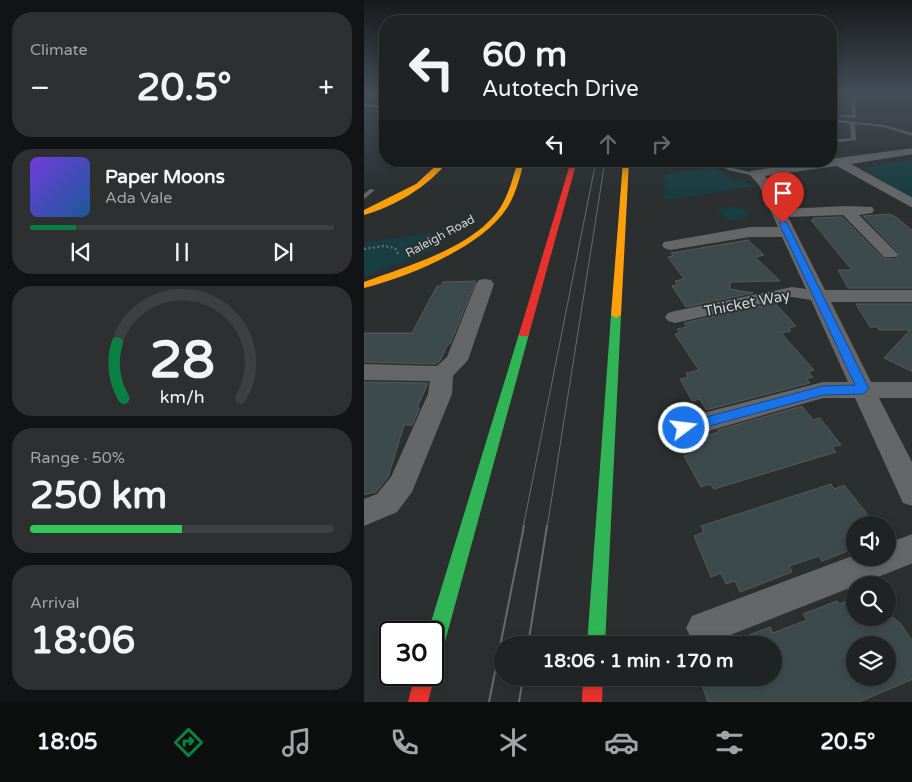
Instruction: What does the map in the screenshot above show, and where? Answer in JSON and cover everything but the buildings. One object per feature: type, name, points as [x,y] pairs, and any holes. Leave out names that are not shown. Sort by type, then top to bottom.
[{"type":"main road","points":[[364,213],[400,196],[425,181],[439,167]]},
{"type":"main road","name":"Raleigh Road","points":[[364,285],[425,262],[481,232],[498,215],[511,196],[519,167]]},
{"type":"main road","points":[[441,621],[572,167]]},
{"type":"main road","points":[[597,636],[626,167]]},
{"type":"main road","points":[[418,702],[422,686]]},
{"type":"main road","points":[[592,702],[593,686]]},
{"type":"street","points":[[839,162],[912,151]]},
{"type":"street","points":[[839,162],[912,204]]},
{"type":"street","points":[[755,174],[801,167]]},
{"type":"street","points":[[755,174],[765,184],[912,492]]},
{"type":"street","points":[[846,210],[890,254]]},
{"type":"street","points":[[779,213],[867,210]]},
{"type":"street","points":[[670,245],[750,232],[787,232]]},
{"type":"street","points":[[364,513],[387,503],[402,484],[440,394],[442,374],[457,360],[485,284]]},
{"type":"street","name":"Thicket Way","points":[[675,317],[792,292],[818,296],[912,296]]},
{"type":"street","points":[[364,372],[442,374]]},
{"type":"street","points":[[684,428],[823,390],[912,390]]},
{"type":"street","points":[[704,628],[912,548]]},
{"type":"lane","points":[[837,141],[854,139],[852,126]]},
{"type":"lane","points":[[882,126],[912,135]]},
{"type":"lane","points":[[727,167],[755,174]]},
{"type":"lane","points":[[364,198],[372,190]]},
{"type":"path","points":[[364,249],[384,246],[395,248],[399,252],[397,262]]},
{"type":"shaded area","points":[[912,160],[912,198],[861,168]]},
{"type":"shaded area","points":[[715,167],[730,179],[757,186],[664,200],[665,174]]},
{"type":"shaded area","points":[[730,207],[745,209],[749,215],[745,218],[729,221],[716,209]]},
{"type":"shaded area","points":[[431,233],[443,240],[442,245],[364,277],[364,243]]},
{"type":"tram line","points":[[523,528],[595,167]]},
{"type":"tram line","points":[[547,528],[604,167]]},
{"type":"tram line","points":[[489,702],[524,526]]},
{"type":"tram line","points":[[529,636],[547,526]]},
{"type":"tram line","points":[[519,702],[522,686]]},
{"type":"traffic: fast","points":[[597,636],[616,315]]},
{"type":"traffic: fast","points":[[441,621],[524,334]]},
{"type":"traffic: slow","points":[[364,213],[418,186],[440,167]]},
{"type":"traffic: slow","points":[[364,285],[455,249],[486,227],[499,214],[507,202],[519,167]]},
{"type":"traffic: slow","points":[[616,315],[626,167]]},
{"type":"traffic: jam","points":[[524,334],[572,167]]},
{"type":"traffic: jam","points":[[418,702],[422,686]]},
{"type":"traffic: jam","points":[[592,702],[593,686]]},
{"type":"route","points":[[684,428],[823,390],[863,389],[783,223]]}]
